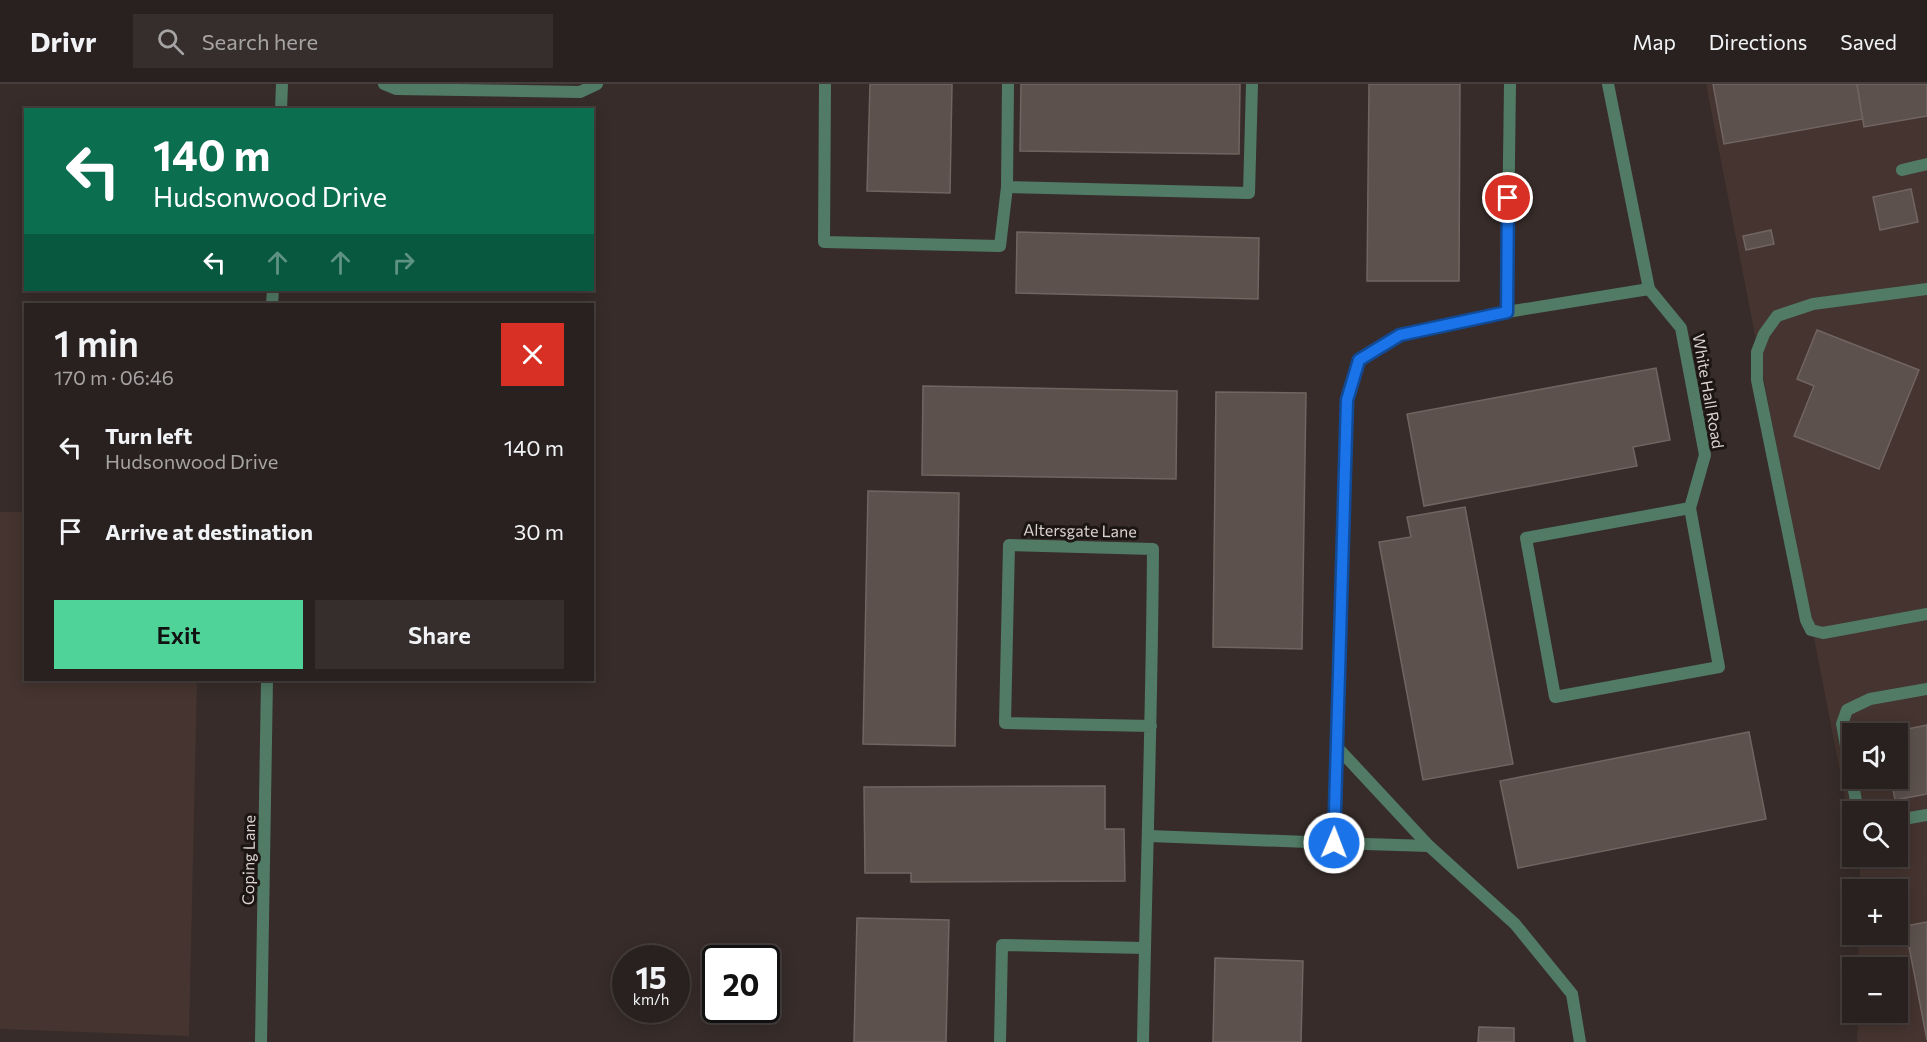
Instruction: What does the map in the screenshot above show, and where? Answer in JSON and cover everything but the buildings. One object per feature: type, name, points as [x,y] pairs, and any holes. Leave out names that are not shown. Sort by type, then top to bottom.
[{"type":"street","points":[[281,108],[282,84]]},
{"type":"street","points":[[384,84],[396,89],[580,92],[597,84]]},
{"type":"street","points":[[825,84],[824,243],[1000,246],[1007,187],[1008,84]]},
{"type":"street","points":[[1007,187],[1249,193],[1252,84]]},
{"type":"street","points":[[1507,312],[1510,84]]},
{"type":"street","points":[[1334,843],[1347,400],[1359,360],[1400,335],[1507,312],[1649,289],[1608,84]]},
{"type":"street","points":[[1902,170],[1927,164]]},
{"type":"street","name":"White Hall Road","points":[[1649,289],[1681,328],[1705,455],[1690,508]]},
{"type":"street","points":[[1927,289],[1813,304],[1777,316],[1764,334],[1757,352],[1757,380],[1806,620],[1811,630],[1823,633],[1927,614]]},
{"type":"street","points":[[1690,508],[1719,667],[1555,697],[1526,538],[1690,508]]},
{"type":"street","name":"Altersgate Lane","points":[[1143,1042],[1149,836],[1151,726],[1153,549],[1009,545],[1005,723],[1151,726]]},
{"type":"street","name":"Coping Lane","points":[[261,1042],[267,681]]},
{"type":"street","points":[[1857,801],[1842,724],[1847,710],[1869,699],[1927,689]]},
{"type":"street","points":[[1336,746],[1429,846],[1515,924],[1572,994],[1580,1042]]},
{"type":"street","points":[[1908,818],[1927,815]]},
{"type":"street","points":[[1149,836],[1429,846]]},
{"type":"street","points":[[1000,1042],[1002,945],[1145,948]]},
{"type":"shaded area","points":[[1706,84],[1927,84],[1927,1042],[1857,1042],[1858,1023],[1908,1023],[1908,957],[1858,957],[1859,945],[1908,945],[1908,879],[1860,879],[1859,867],[1908,867],[1908,801],[1846,801],[1843,789],[1908,789],[1908,723],[1842,723],[1842,782]]},
{"type":"shaded area","points":[[0,512],[24,512],[24,681],[197,681],[189,1036],[0,1029]]},
{"type":"route","points":[[1334,843],[1347,400],[1359,360],[1400,335],[1507,312],[1508,198]]}]
